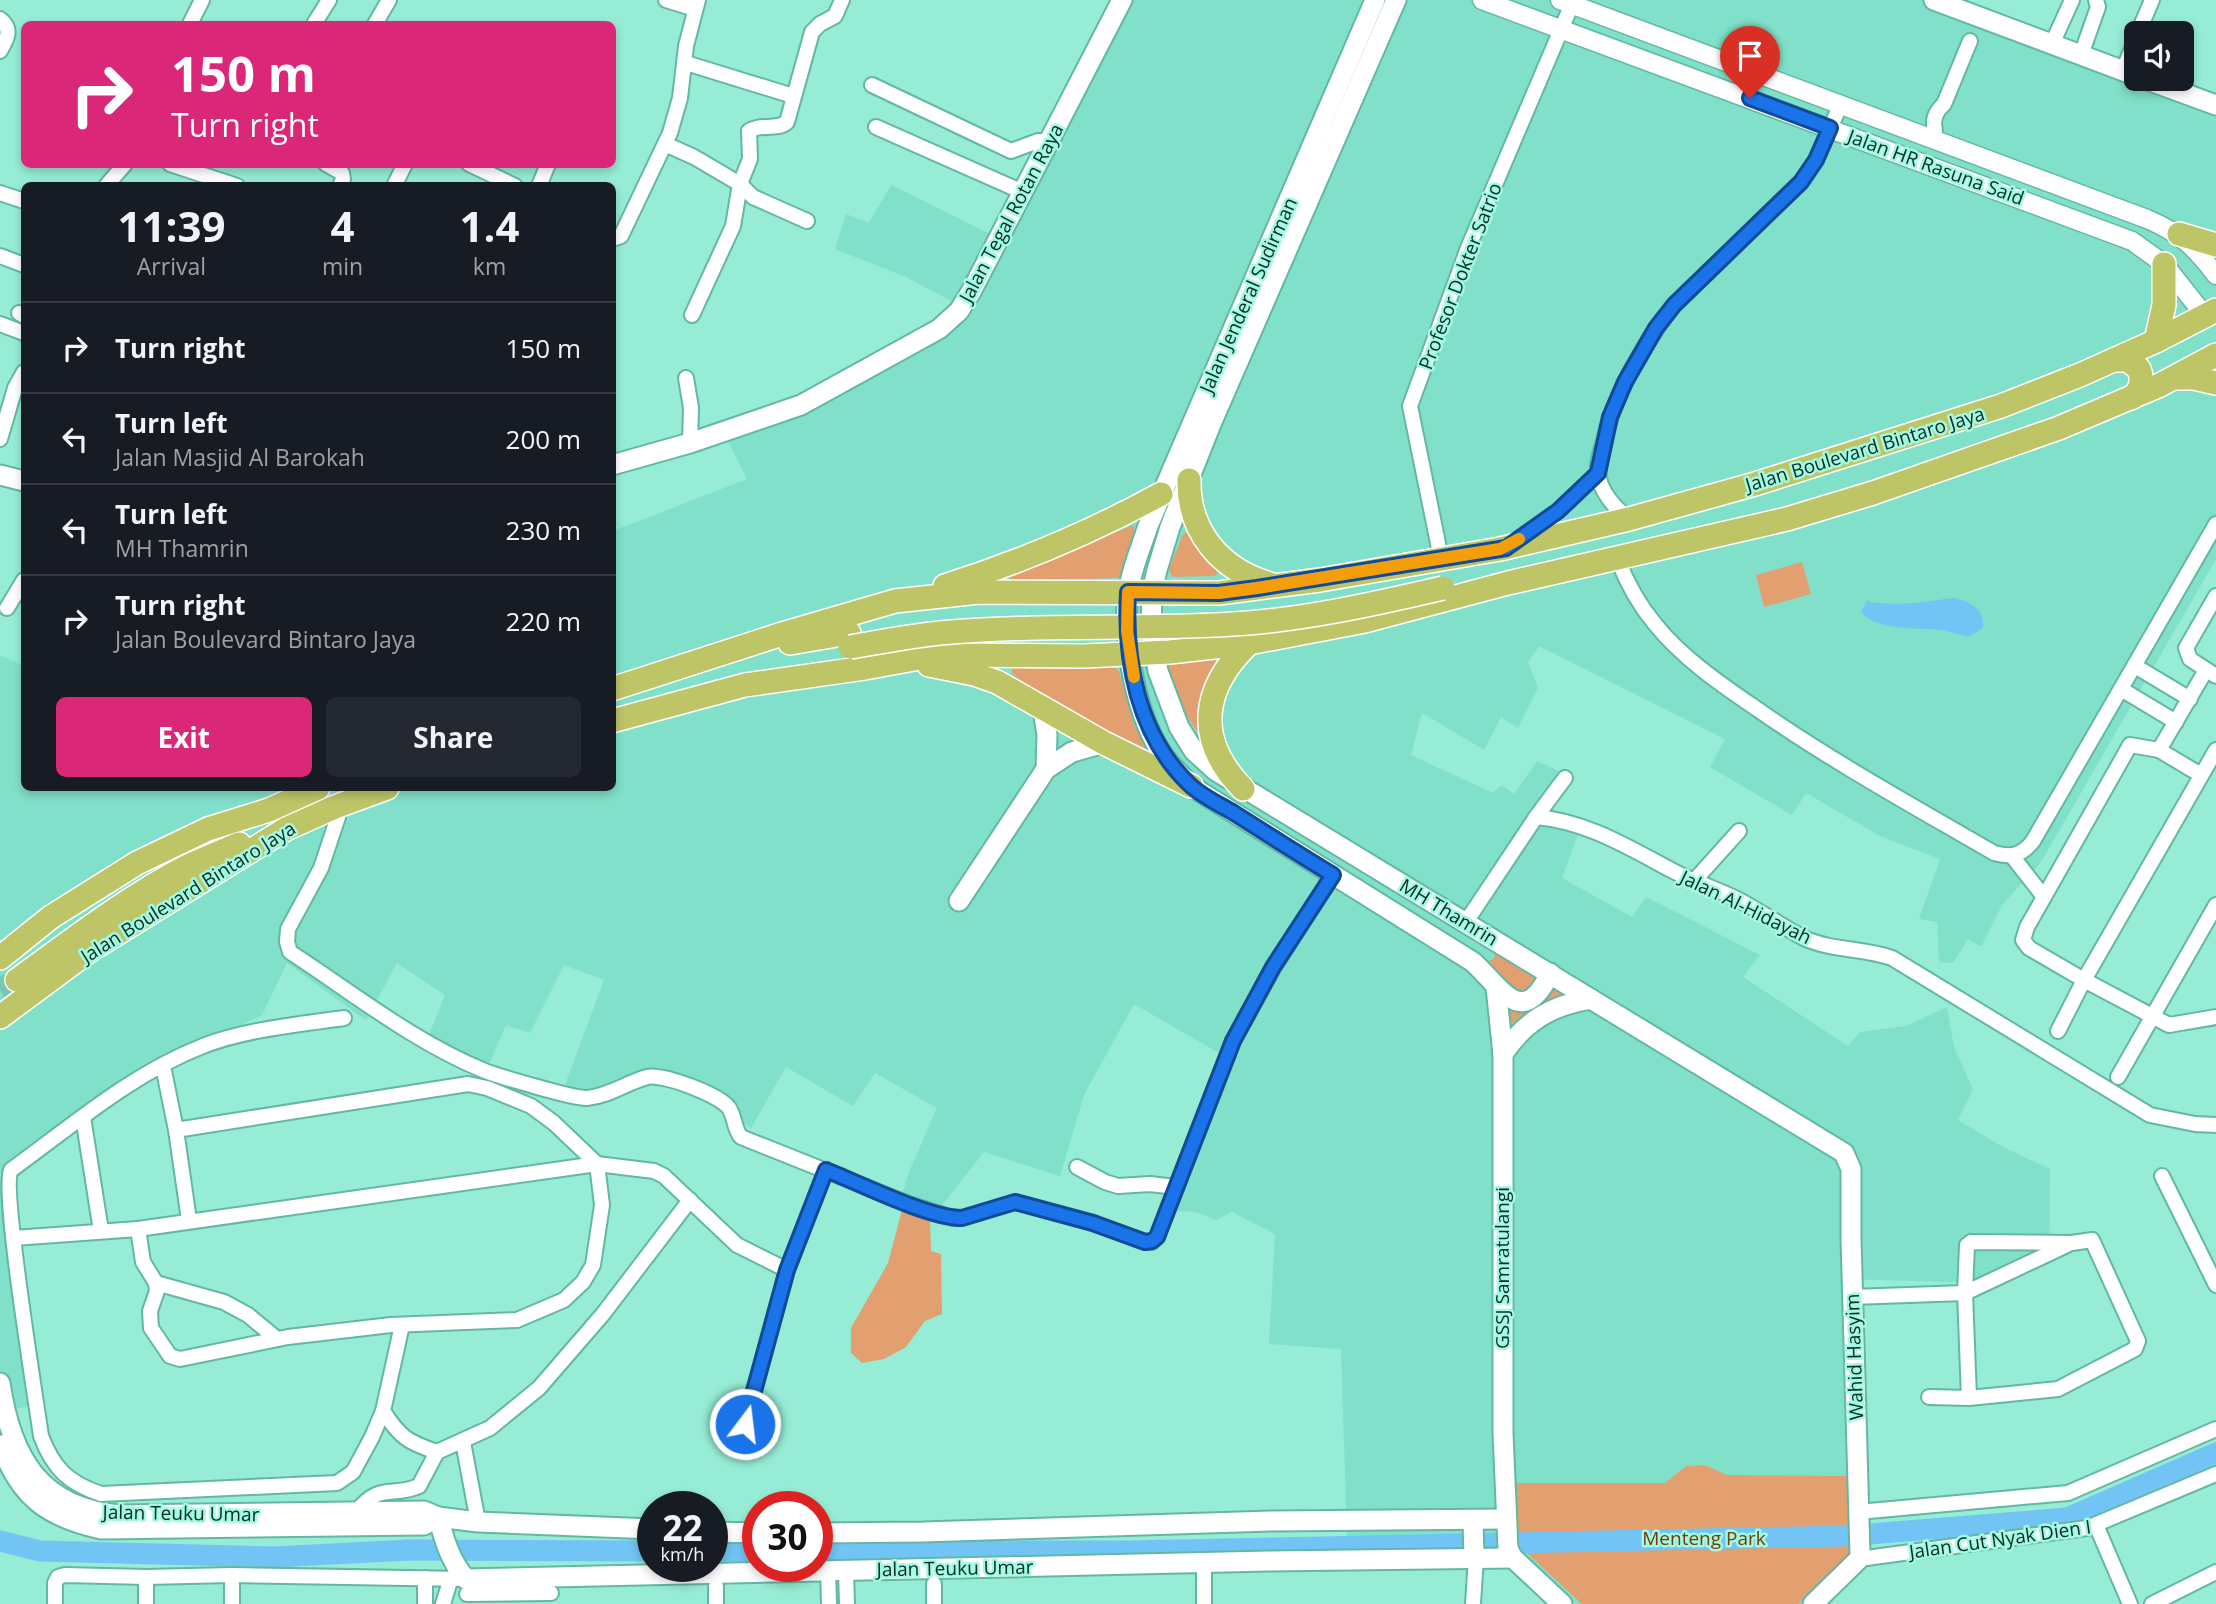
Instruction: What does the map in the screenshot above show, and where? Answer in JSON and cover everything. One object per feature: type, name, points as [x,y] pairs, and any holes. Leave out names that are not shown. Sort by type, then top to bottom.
[{"type":"main road","name":"Jalan Tegal Rotan Raya","points":[[616,464],[690,443],[801,405],[832,390],[951,320],[972,290],[1122,0]]},
{"type":"main road","name":"Jalan Jenderal Sudirman","points":[[1128,592],[1148,526],[1161,494],[1375,0]]},
{"type":"main road","name":"Jalan Jenderal Sudirman","points":[[1152,592],[1170,527],[1189,480],[1396,0]]},
{"type":"main road","points":[[1934,0],[2124,71]]},
{"type":"main road","points":[[1342,75],[1351,86],[1360,85]]},
{"type":"main road","points":[[2178,91],[2216,105]]},
{"type":"main road","points":[[1334,96],[1342,95],[1352,104]]},
{"type":"main road","points":[[2179,234],[2216,245]]},
{"type":"main road","points":[[2155,341],[2164,305],[2164,264]]},
{"type":"main road","name":"Jalan Boulevard Bintaro Jaya","points":[[745,647],[962,631],[1270,621],[1347,608],[1503,548],[1629,519],[1768,480],[1968,418],[2047,389],[2211,313]]},
{"type":"main road","name":"Jalan Boulevard Bintaro Jaya","points":[[616,720],[723,690],[775,679],[901,663],[925,657],[1155,653],[1249,643],[1378,618],[1508,583],[1618,560],[1787,519],[1873,493],[2059,428],[2131,398],[2216,355]]},
{"type":"main road","points":[[2114,360],[2128,360],[2139,369],[2142,383],[2131,398]]},
{"type":"main road","points":[[2173,378],[2194,378],[2216,383]]},
{"type":"main road","points":[[0,475],[21,480]]},
{"type":"main road","points":[[1189,480],[1192,511],[1199,530],[1210,547],[1233,568],[1276,586]]},
{"type":"main road","points":[[895,601],[1003,567],[1081,535],[1161,494]]},
{"type":"main road","name":"Jalan Boulevard Bintaro Jaya","points":[[616,688],[895,601],[979,592],[1219,593],[1441,573],[1508,583]]},
{"type":"main road","points":[[1084,656],[1101,649],[1113,636],[1115,627],[1114,609],[1107,598],[1088,592]]},
{"type":"main road","name":"MH Thamrin","points":[[1128,592],[1127,631],[1138,694],[1150,730],[1165,758],[1191,786],[1473,962],[1496,988]]},
{"type":"main road","name":"MH Thamrin","points":[[1152,592],[1151,630],[1166,697],[1178,727],[1194,751],[1216,771],[1838,1149],[1848,1160]]},
{"type":"main road","points":[[1191,593],[1182,595],[1177,600],[1173,615],[1174,624],[1183,640],[1199,649]]},
{"type":"main road","name":"Jalan Boulevard Bintaro Jaya","points":[[775,679],[807,657],[849,640]]},
{"type":"main road","points":[[1243,789],[1227,772],[1215,750],[1209,715],[1221,678],[1249,643]]},
{"type":"main road","points":[[901,663],[931,665],[975,674],[997,682],[1104,743],[1191,786]]},
{"type":"main road","points":[[1043,710],[1047,735],[1046,769]]},
{"type":"main road","points":[[959,901],[1046,769],[1072,752],[1104,743]]},
{"type":"main road","name":"Jalan Boulevard Bintaro Jaya","points":[[9,969],[28,933],[103,884],[176,843],[208,829],[269,810],[311,791]]},
{"type":"main road","name":"Jalan Boulevard Bintaro Jaya","points":[[3,1017],[89,951],[285,829],[379,791]]},
{"type":"main road","points":[[9,969],[131,885],[184,853],[269,810]]},
{"type":"main road","points":[[9,969],[102,919],[184,868],[247,841],[285,829]]},
{"type":"main road","points":[[0,944],[28,933]]},
{"type":"main road","points":[[1496,988],[1519,1002],[1525,1002],[1538,995],[1550,973]]},
{"type":"main road","name":"GSSJ Samratulangi","points":[[1496,988],[1503,1054],[1503,1433],[1508,1539]]},
{"type":"main road","points":[[1503,1054],[1525,1026],[1540,1015],[1556,1007],[1591,999]]},
{"type":"main road","name":"Wahid Hasyim","points":[[1848,1160],[1852,1169],[1852,1297],[1859,1557]]},
{"type":"main road","name":"Jalan Teuku Umar","points":[[1,1395],[14,1443],[33,1475],[60,1498],[85,1510],[120,1515],[424,1511],[438,1517],[478,1522],[637,1528]]},
{"type":"main road","name":"Jalan Teuku Umar","points":[[0,1442],[19,1482],[35,1501],[73,1523],[101,1529],[424,1525],[438,1517]]},
{"type":"main road","points":[[438,1517],[460,1580]]},
{"type":"main road","name":"Jalan Teuku Umar","points":[[833,1533],[1271,1521],[1474,1542],[1508,1539]]},
{"type":"main road","points":[[1508,1539],[1562,1604]]},
{"type":"main road","name":"Jalan Teuku Umar","points":[[460,1580],[551,1591],[840,1576],[1204,1562],[1508,1539]]},
{"type":"main road","points":[[1813,1604],[1859,1557]]},
{"type":"street","points":[[192,21],[202,0]]},
{"type":"street","points":[[316,21],[329,0]]},
{"type":"street","points":[[377,21],[388,0]]},
{"type":"street","points":[[616,238],[621,236],[665,144],[680,98],[686,46],[696,4],[666,0]]},
{"type":"street","points":[[692,315],[733,226],[740,184],[750,159],[750,131],[754,128],[784,125],[812,32],[835,16],[842,0]]},
{"type":"street","name":"Jalan HR Rasuna Said","points":[[1482,0],[2132,241],[2164,264],[2211,313]]},
{"type":"street","points":[[2052,44],[2072,0]]},
{"type":"street","points":[[2081,55],[2098,7],[2096,0]]},
{"type":"street","points":[[2143,21],[2152,0]]},
{"type":"street","name":"Jalan HR Rasuna Said","points":[[1566,2],[1840,106],[1934,135],[2035,178],[2147,219],[2179,234],[2193,246],[2216,275]]},
{"type":"street","name":"Profesor Dokter Satrio","points":[[1441,573],[1410,406],[1468,248],[1563,28],[1566,2]]},
{"type":"street","points":[[0,19],[4,21],[9,37],[0,51]]},
{"type":"street","points":[[1934,135],[1946,112],[1944,104],[1970,41]]},
{"type":"street","points":[[686,63],[793,96]]},
{"type":"street","points":[[872,85],[1011,151],[1038,142],[1049,142]]},
{"type":"street","points":[[1503,548],[1558,511],[1598,473],[1610,417],[1625,382],[1656,328],[1674,305],[1801,182],[1816,160],[1840,106]]},
{"type":"street","points":[[876,127],[1023,192]]},
{"type":"street","points":[[665,144],[694,157],[740,184],[760,200],[807,220]]},
{"type":"street","points":[[109,182],[122,168]]},
{"type":"street","points":[[182,168],[225,182]]},
{"type":"street","points":[[333,168],[342,173],[342,182]]},
{"type":"street","points":[[477,168],[507,182]]},
{"type":"street","points":[[2026,201],[2035,178]]},
{"type":"street","points":[[0,193],[21,200]]},
{"type":"street","points":[[0,256],[21,264]]},
{"type":"street","points":[[0,324],[21,331]]},
{"type":"street","points":[[0,439],[15,388],[21,377]]},
{"type":"street","points":[[686,378],[691,408],[690,443]]},
{"type":"street","points":[[1598,473],[1613,504],[1629,519]]},
{"type":"street","points":[[1618,560],[1628,584],[1655,625],[1675,646],[1726,688],[1804,742],[1948,827],[1994,853],[2012,856],[2025,851],[2033,841],[2216,524]]},
{"type":"street","points":[[7,608],[21,585]]},
{"type":"street","points":[[2159,750],[2190,699],[2211,673],[2190,659],[2186,648],[2216,596]]},
{"type":"street","points":[[2134,666],[2190,699]]},
{"type":"street","points":[[2121,689],[2176,722]]},
{"type":"street","points":[[2201,775],[2159,750],[2130,745],[2027,927],[2023,940],[2029,948],[2168,1025],[2216,1017]]},
{"type":"street","points":[[2058,1031],[2084,980],[2216,750]]},
{"type":"street","points":[[1466,922],[1565,778]]},
{"type":"street","points":[[335,807],[338,817],[321,868],[288,929],[287,942],[290,952],[432,1046],[486,1071],[584,1098],[611,1093],[650,1076],[676,1082],[705,1092],[729,1108],[741,1138],[909,1204],[953,1218],[962,1218],[1015,1202],[1093,1223],[1145,1242],[1157,1237],[1233,1041],[1273,967],[1333,875]]},
{"type":"street","name":"Jalan Al-Hidayah","points":[[1536,817],[1561,821],[1612,838],[1694,881],[1736,899],[1807,939],[1831,947],[1877,953],[1892,958],[2151,1115],[2195,1125],[2216,1125]]},
{"type":"street","points":[[1694,881],[1739,831]]},
{"type":"street","points":[[2012,856],[2044,897]]},
{"type":"street","points":[[2118,1077],[2216,905]]},
{"type":"street","points":[[344,1018],[272,1029],[204,1046],[125,1086],[11,1170],[8,1183],[14,1238],[41,1436],[49,1457],[60,1470],[80,1487],[101,1494],[337,1483],[353,1472],[383,1411],[402,1325]]},
{"type":"street","points":[[163,1066],[176,1130],[189,1220]]},
{"type":"street","points":[[138,1229],[144,1262],[156,1283],[157,1291],[150,1311],[151,1328],[170,1356],[187,1359],[277,1339],[402,1325],[517,1320],[564,1300],[583,1282],[593,1265],[602,1205],[597,1164],[554,1123],[531,1106],[487,1088],[468,1084],[176,1130]]},
{"type":"street","points":[[83,1117],[101,1231]]},
{"type":"street","points":[[14,1238],[138,1229],[597,1164],[654,1171],[672,1181],[737,1245],[787,1270]]},
{"type":"street","points":[[1077,1167],[1118,1186],[1150,1184],[1176,1187]]},
{"type":"street","points":[[745,1424],[787,1270],[826,1170]]},
{"type":"street","points":[[2162,1176],[2216,1285]]},
{"type":"street","points":[[356,1512],[366,1500],[376,1494],[419,1486],[437,1452],[490,1428],[539,1388],[603,1314],[690,1200]]},
{"type":"street","points":[[1852,1297],[1965,1293],[2071,1243],[2089,1239],[2094,1242],[2138,1346],[2058,1389],[1969,1398],[1928,1397]]},
{"type":"street","points":[[1969,1398],[1966,1248],[1971,1242],[2071,1243]]},
{"type":"street","points":[[156,1283],[224,1302],[247,1315],[277,1339]]},
{"type":"street","points":[[383,1411],[398,1434],[411,1444],[437,1452]]},
{"type":"street","points":[[1858,1514],[2068,1493],[2216,1429]]},
{"type":"street","points":[[463,1441],[478,1522]]},
{"type":"street","name":"Jalan Cut Nyak Dien I","points":[[1859,1557],[2079,1530],[2216,1474]]},
{"type":"street","points":[[2096,1525],[2130,1604]]},
{"type":"street","points":[[1474,1542],[1474,1604]]},
{"type":"street","points":[[1204,1562],[1204,1604]]},
{"type":"street","points":[[2152,1604],[2216,1572]]},
{"type":"street","points":[[55,1604],[55,1583],[58,1577],[232,1575],[460,1580]]},
{"type":"street","points":[[232,1575],[232,1604]]},
{"type":"street","points":[[829,1597],[840,1576]]},
{"type":"street","points":[[840,1576],[847,1604]]},
{"type":"street","points":[[146,1577],[146,1604]]},
{"type":"street","points":[[425,1578],[425,1604]]},
{"type":"street","points":[[443,1604],[460,1580]]},
{"type":"street","points":[[934,1584],[934,1604]]},
{"type":"street","points":[[716,1586],[716,1604]]},
{"type":"shaded area","points":[[1120,0],[1952,0],[2124,64],[2124,91],[2194,91],[2216,99],[2216,559],[2041,862],[2002,905],[1981,947],[1968,939],[1953,963],[1939,962],[1937,922],[1919,919],[1940,859],[1882,837],[1806,793],[1792,815],[1710,767],[1725,739],[1539,646],[1528,662],[1538,688],[1518,728],[1501,717],[1484,750],[1422,713],[1411,755],[1493,793],[1502,785],[1514,794],[1537,761],[1572,777],[1551,809],[1581,826],[1562,878],[1632,917],[1646,897],[1760,955],[1743,977],[1848,1046],[1860,1032],[1906,1026],[1947,1007],[1954,1047],[1973,1089],[1958,1120],[2005,1148],[2050,1169],[2049,1253],[1986,1283],[1844,1279],[1855,1552],[1805,1604],[1576,1604],[1510,1541],[1347,1536],[1341,1349],[1269,1344],[1275,1234],[1232,1212],[1216,1220],[1196,1212],[1174,1211],[1229,1059],[1134,1004],[1084,1095],[1060,1176],[984,1152],[939,1209],[901,1198],[909,1172],[937,1108],[875,1073],[853,1106],[786,1067],[751,1128],[703,1095],[650,1076],[604,1094],[562,1093],[604,980],[564,965],[530,1033],[506,1025],[487,1069],[428,1037],[445,995],[397,963],[366,1020],[287,963],[262,1015],[128,1081],[0,1173],[0,655],[21,665],[21,791],[616,791],[616,530],[747,479],[728,441],[887,369],[955,303],[906,277],[835,249],[846,214],[869,223],[891,185],[994,236]]},
{"type":"shaded area","points":[[1955,598],[1971,604],[1982,615],[1983,627],[1973,635],[1886,625],[1867,618],[1861,611],[1867,601],[1900,604]]},
{"type":"shaded area","points":[[0,1176],[29,1407],[0,1409]]},
{"type":"green space","points":[[1133,525],[1132,553],[1120,578],[1010,582],[1009,577]]},
{"type":"green space","points":[[1188,532],[1194,536],[1197,547],[1217,568],[1218,573],[1215,576],[1171,575],[1169,569],[1183,534]]},
{"type":"green space","points":[[1802,562],[1811,594],[1764,607],[1756,575]]},
{"type":"green space","points":[[1216,661],[1216,667],[1198,733],[1178,699],[1164,662]]},
{"type":"green space","points":[[1016,665],[1114,666],[1119,671],[1134,725],[1154,758],[1017,679],[1012,673],[1012,668]]},
{"type":"green space","points":[[1496,946],[1576,993],[1537,1006],[1505,1031],[1484,963],[1494,959]]},
{"type":"green space","points":[[902,1210],[930,1219],[931,1251],[941,1254],[942,1314],[925,1321],[906,1347],[884,1359],[862,1363],[851,1353],[851,1328],[888,1263]]},
{"type":"green space","name":"Menteng Park","points":[[1705,1465],[1727,1475],[1849,1476],[1852,1550],[1798,1604],[1582,1604],[1515,1542],[1511,1483],[1665,1483],[1686,1466]]},
{"type":"waterway","points":[[833,1551],[1129,1551],[1844,1536],[2067,1518],[2216,1453]]},
{"type":"waterway","points":[[0,1541],[40,1551],[273,1557],[409,1550],[637,1551]]},
{"type":"waterway","points":[[728,1551],[742,1551]]},
{"type":"tunnel","points":[[0,990],[17,980]]},
{"type":"slow traffic","points":[[1134,677],[1127,631],[1128,592],[1219,593],[1276,586],[1506,548],[1519,539]]},
{"type":"route","points":[[745,1424],[787,1270],[826,1170],[909,1204],[953,1218],[962,1218],[1015,1202],[1093,1223],[1145,1242],[1157,1237],[1233,1041],[1273,967],[1333,875],[1191,786],[1165,758],[1150,730],[1133,672],[1127,631],[1128,592],[1219,593],[1320,580],[1506,548],[1558,511],[1598,473],[1610,417],[1625,382],[1656,328],[1674,305],[1801,182],[1816,160],[1830,128],[1750,98]]}]
